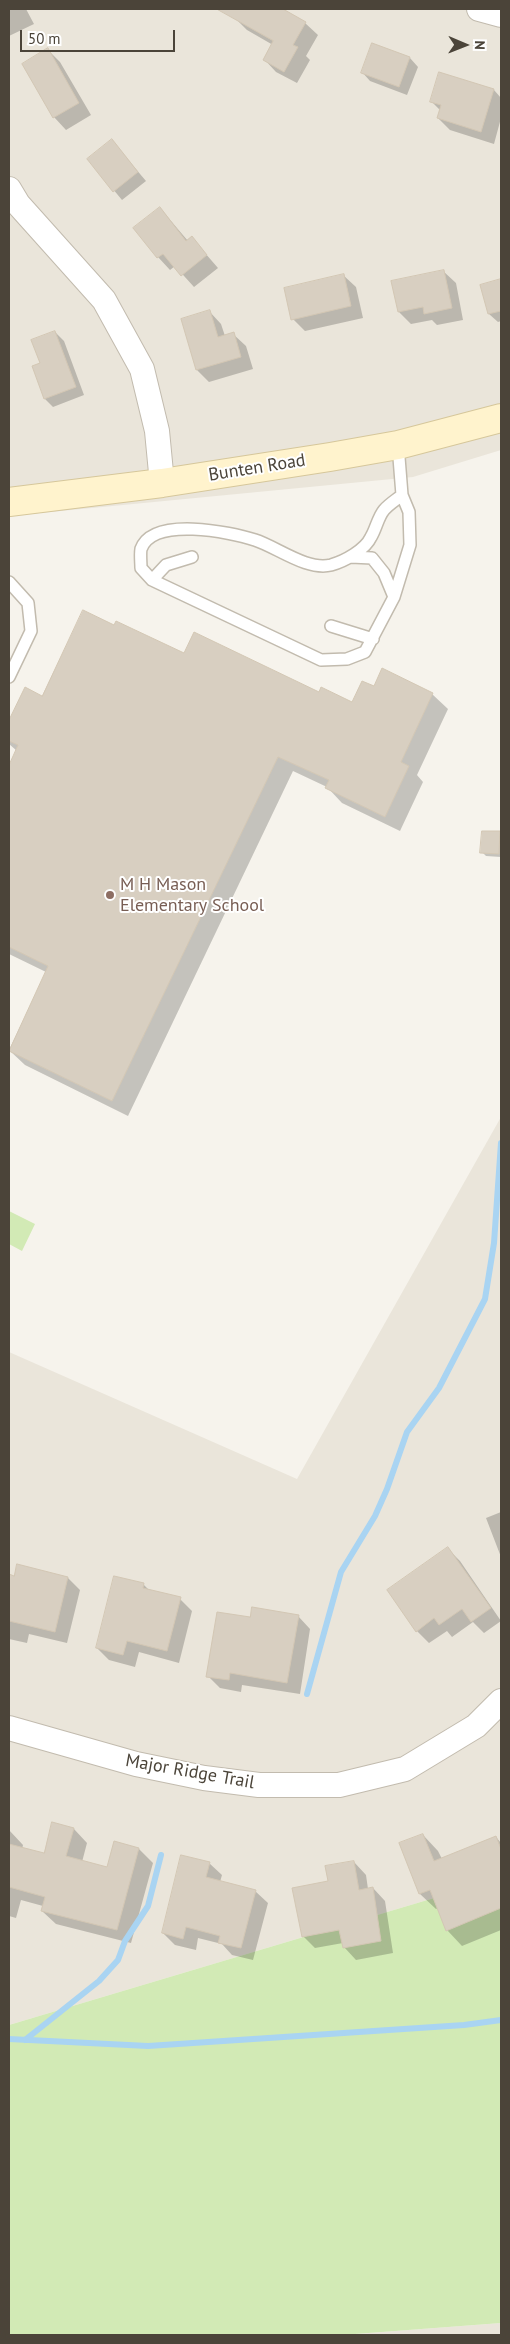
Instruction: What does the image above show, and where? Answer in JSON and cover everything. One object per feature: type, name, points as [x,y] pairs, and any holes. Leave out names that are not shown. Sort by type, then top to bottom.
[{"type":"street","points":[[479,9],[501,15]]},
{"type":"street","points":[[9,189],[18,204],[104,300],[142,369],[157,431],[162,483]]},
{"type":"street","name":"Bunten Road","points":[[9,502],[162,483],[398,445],[501,418]]},
{"type":"street","name":"Major Ridge Trail","points":[[9,1728],[136,1764],[204,1778],[259,1785],[338,1785],[405,1770],[476,1726],[501,1700]]},
{"type":"lane","points":[[398,445],[402,495],[409,512],[410,545],[394,597],[365,652],[346,659],[321,660],[152,580],[141,568],[141,550],[150,538],[169,530],[200,529],[248,538],[309,563],[329,566],[351,557],[370,540],[383,511],[402,495]]},
{"type":"lane","points":[[152,580],[166,565],[192,557]]},
{"type":"lane","points":[[351,557],[372,558],[384,573],[394,597]]},
{"type":"lane","points":[[9,582],[28,603],[31,631],[9,677]]},
{"type":"lane","points":[[331,626],[373,639]]},
{"type":"shaded area","points":[[9,9],[501,9],[501,450],[413,477],[9,516]]},
{"type":"shaded area","points":[[501,1117],[501,1878],[9,2025],[9,1352],[297,1479]]},
{"type":"shaded area","points":[[501,2323],[501,2335],[342,2335]]},
{"type":"green space","points":[[9,1211],[35,1224],[22,1251],[9,1244]]},
{"type":"green space","points":[[501,1878],[501,2323],[342,2335],[9,2335],[9,2025]]},
{"type":"building","points":[[217,9],[283,9],[306,22],[293,45],[298,47],[284,72],[263,60],[273,41]]},
{"type":"building","points":[[372,43],[410,57],[399,87],[361,73]]},
{"type":"building","points":[[48,48],[79,103],[53,118],[22,64]]},
{"type":"building","points":[[439,72],[494,89],[481,132],[437,118],[441,105],[430,102]]},
{"type":"building","points":[[112,139],[138,172],[113,192],[87,159]]},
{"type":"building","points":[[160,207],[186,241],[192,236],[207,255],[181,276],[163,254],[157,258],[133,228]]},
{"type":"building","points":[[444,270],[452,308],[424,314],[423,307],[398,312],[391,281]]},
{"type":"building","points":[[344,274],[351,306],[291,320],[284,288]]},
{"type":"building","points":[[501,279],[501,311],[488,314],[480,285]]},
{"type":"building","points":[[210,310],[218,337],[234,332],[241,357],[196,370],[181,319]]},
{"type":"building","points":[[55,331],[76,387],[44,399],[32,366],[40,363],[31,340]]},
{"type":"building","name":"M H Mason Elementary School","points":[[83,610],[114,625],[116,621],[184,653],[194,632],[319,692],[321,687],[352,702],[362,681],[374,686],[382,668],[433,693],[401,762],[409,766],[385,817],[325,788],[329,780],[278,757],[112,1101],[9,1051],[48,966],[9,947],[9,765],[18,745],[9,741],[9,720],[25,687],[42,696]]},
{"type":"building","points":[[482,831],[500,831],[499,854],[480,853]]},
{"type":"building","points":[[448,1547],[491,1608],[471,1622],[462,1609],[439,1625],[434,1618],[416,1632],[387,1590]]},
{"type":"building","points":[[17,1564],[68,1577],[55,1632],[9,1621],[9,1574],[14,1576]]},
{"type":"building","points":[[114,1576],[144,1583],[143,1588],[181,1597],[167,1651],[127,1641],[123,1655],[96,1648]]},
{"type":"building","points":[[252,1607],[299,1615],[287,1683],[230,1673],[229,1680],[206,1677],[217,1612],[250,1617]]},
{"type":"building","points":[[52,1822],[74,1828],[66,1856],[107,1867],[114,1841],[139,1848],[117,1930],[41,1911],[45,1897],[9,1887],[9,1844],[44,1853]]},
{"type":"building","points":[[423,1834],[434,1861],[496,1836],[501,1849],[501,1908],[446,1931],[430,1890],[419,1894],[399,1843]]},
{"type":"building","points":[[181,1855],[210,1862],[206,1877],[256,1890],[241,1948],[218,1943],[220,1936],[186,1927],[183,1939],[162,1933]]},
{"type":"building","points":[[354,1861],[359,1890],[373,1887],[381,1941],[343,1948],[339,1930],[302,1937],[292,1888],[328,1881],[325,1866]]},
{"type":"waterway","points":[[307,1694],[341,1572],[375,1516],[387,1489],[407,1432],[439,1388],[485,1299],[494,1243],[501,1143]]},
{"type":"waterway","points":[[25,2040],[99,1981],[118,1960],[125,1941],[148,1906],[161,1855]]},
{"type":"waterway","points":[[9,2039],[148,2046],[464,2025],[501,2020]]},
{"type":"place","name":"M H Mason Elementary School","points":[[110,895]]}]
